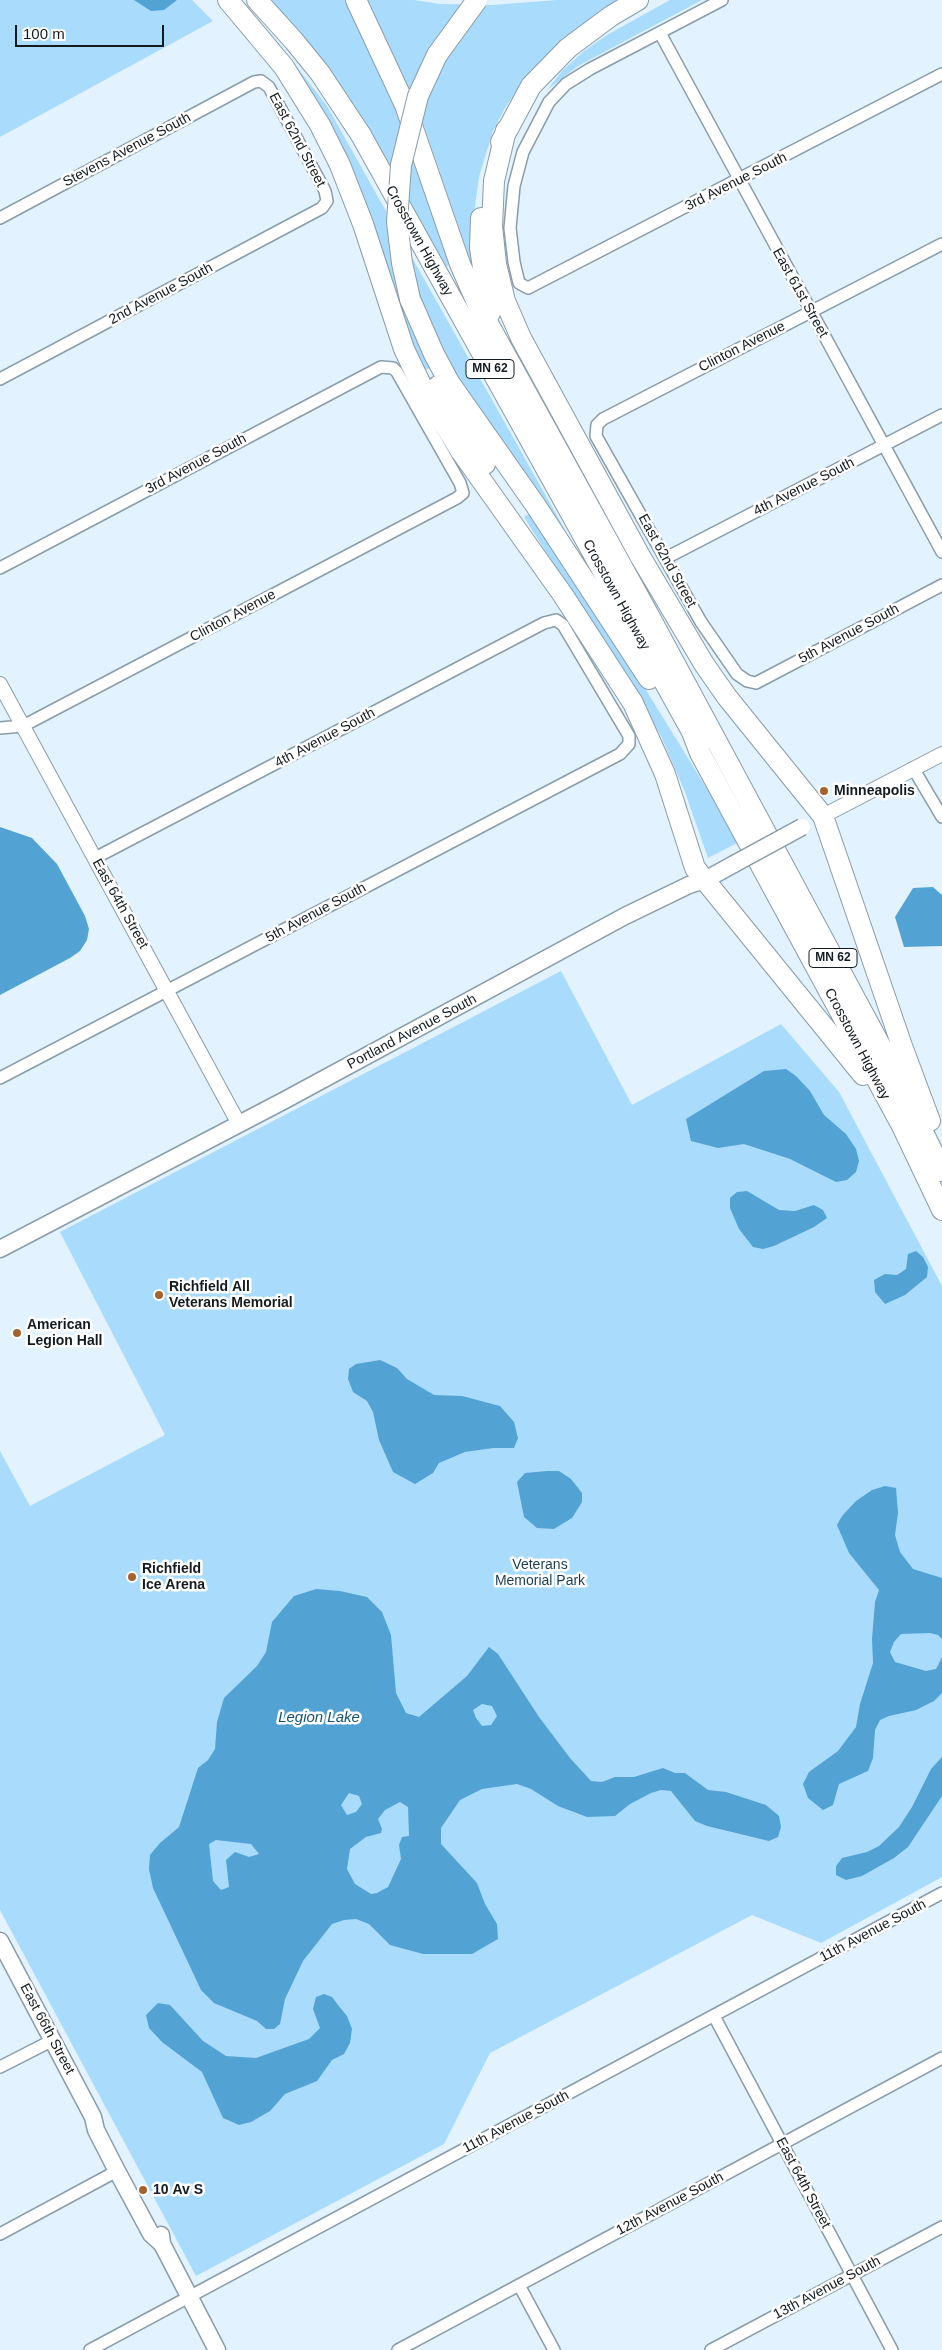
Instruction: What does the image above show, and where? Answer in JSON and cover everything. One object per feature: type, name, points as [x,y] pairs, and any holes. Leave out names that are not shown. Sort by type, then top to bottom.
[{"type":"highway","points":[[228,0],[284,67],[320,125],[340,165],[363,224],[404,349],[424,391],[460,450],[563,595],[633,703],[665,774],[695,868],[852,1061],[902,1126]]},
{"type":"highway","name":"Crosstown Highway","points":[[257,0],[320,73],[361,135],[692,732],[700,753],[902,1126],[942,1210]]},
{"type":"highway","name":"Crosstown Highway","points":[[356,0],[405,106],[460,264],[478,305],[886,1056],[942,1171]]},
{"type":"highway","points":[[477,0],[437,55],[418,96],[402,165],[397,222],[402,263],[415,328],[436,383],[554,575],[563,595]]},
{"type":"highway","points":[[494,332],[482,272],[480,248],[482,209],[490,166],[506,130],[531,86],[568,48],[612,16],[638,0]]},
{"type":"highway","points":[[506,130],[494,181],[492,226],[496,264],[505,300],[521,338],[640,556],[704,664],[727,697],[823,816],[896,1028],[942,1153]]},
{"type":"highway","points":[[410,299],[429,345],[449,382],[536,506],[685,735],[700,753]]},
{"type":"main road","name":"Portland Avenue South","points":[[0,1248],[239,1124],[625,916],[688,885],[705,880],[823,816]]},
{"type":"main road","name":"East 66th Street","points":[[0,1941],[93,2117],[96,2130],[117,2170],[151,2234],[162,2244],[217,2350]]},
{"type":"main road","name":"East 66th Street","points":[[93,2117],[104,2125],[160,2230],[162,2244]]},
{"type":"street","points":[[660,33],[722,0]]},
{"type":"street","name":"3rd Avenue South","points":[[660,33],[590,69],[566,84],[549,102],[523,152],[514,186],[510,228],[514,262],[519,283],[528,288],[942,74]]},
{"type":"street","name":"East 61st Street","points":[[660,33],[942,552]]},
{"type":"street","name":"East 62nd Street","points":[[254,82],[261,81],[269,87],[325,191],[327,201],[322,208]]},
{"type":"street","name":"Stevens Avenue South","points":[[0,218],[254,82]]},
{"type":"street","name":"2nd Avenue South","points":[[0,379],[322,208]]},
{"type":"street","name":"Clinton Avenue","points":[[597,425],[603,419],[942,244]]},
{"type":"street","name":"3rd Avenue South","points":[[0,568],[381,367],[393,368],[460,483],[463,493]]},
{"type":"street","name":"4th Avenue South","points":[[666,558],[942,415]]},
{"type":"street","name":"East 62nd Street","points":[[597,425],[596,436],[701,622],[737,674],[746,681],[756,683]]},
{"type":"street","name":"Clinton Avenue","points":[[0,728],[23,726],[448,503],[463,493]]},
{"type":"street","name":"5th Avenue South","points":[[756,683],[942,585]]},
{"type":"street","name":"4th Avenue South","points":[[94,858],[544,623],[556,620],[563,625],[614,710],[629,736],[630,744]]},
{"type":"street","name":"East 64th Street","points":[[0,684],[239,1124]]},
{"type":"street","name":"5th Avenue South","points":[[0,1078],[620,754],[630,744]]},
{"type":"street","points":[[823,816],[942,754]]},
{"type":"street","points":[[913,768],[942,817]]},
{"type":"street","name":"11th Avenue South","points":[[90,2350],[942,1894]]},
{"type":"street","name":"East 64th Street","points":[[714,2016],[892,2350]]},
{"type":"street","points":[[0,2067],[53,2040]]},
{"type":"street","name":"12th Avenue South","points":[[398,2350],[942,2058]]},
{"type":"street","points":[[0,2234],[117,2170]]},
{"type":"street","name":"13th Avenue South","points":[[711,2350],[942,2227]]},
{"type":"street","points":[[519,2285],[554,2350]]},
{"type":"green space","points":[[0,0],[192,0],[213,21],[0,137]]},
{"type":"green space","points":[[264,0],[414,0],[440,4],[492,5],[557,0],[624,0],[582,25],[551,50],[523,82],[505,108],[493,131],[479,177],[472,228],[474,261],[471,263],[424,126],[399,67],[381,74],[396,111],[450,265],[443,268]]},
{"type":"green space","points":[[670,0],[702,0],[578,66],[547,90],[562,71],[584,51],[607,35]]},
{"type":"green space","points":[[253,16],[280,45],[327,106],[565,530],[560,532],[446,361],[423,371],[425,384],[368,224]]},
{"type":"green space","points":[[530,513],[633,669],[712,797],[737,843],[708,858],[685,792],[660,734],[524,517]]},
{"type":"green space","name":"Veterans Memorial Park","points":[[561,971],[632,1105],[781,1024],[839,1092],[942,1286],[942,1877],[821,1943],[752,1915],[490,2053],[444,2144],[196,2276],[0,1910],[0,1451],[30,1506],[165,1435],[60,1232]]},
{"type":"water","points":[[134,0],[177,0],[164,10],[151,11]]},
{"type":"water","points":[[0,827],[32,838],[57,864],[85,916],[89,929],[87,940],[80,951],[0,995]]},
{"type":"water","points":[[933,887],[942,895],[942,946],[904,947],[895,917],[913,888]]},
{"type":"water","points":[[786,1069],[796,1076],[810,1091],[824,1115],[846,1134],[856,1149],[859,1161],[856,1172],[847,1180],[836,1182],[790,1159],[744,1144],[718,1148],[691,1141],[686,1119],[764,1071]]},
{"type":"water","points":[[747,1191],[779,1210],[795,1211],[814,1205],[823,1210],[827,1218],[814,1227],[774,1246],[763,1249],[753,1247],[739,1229],[730,1208],[730,1198],[737,1192]]},
{"type":"water","points":[[916,1251],[923,1257],[928,1267],[927,1277],[905,1295],[885,1304],[875,1292],[874,1280],[885,1274],[897,1275],[906,1269],[908,1254]]},
{"type":"water","points":[[380,1360],[397,1368],[407,1379],[434,1395],[462,1396],[500,1406],[514,1422],[518,1438],[514,1448],[493,1448],[465,1452],[439,1463],[433,1473],[415,1484],[393,1472],[379,1440],[373,1412],[367,1401],[353,1392],[348,1379],[349,1369],[356,1364]]},
{"type":"water","points":[[559,1471],[571,1479],[582,1493],[582,1502],[572,1518],[554,1529],[537,1528],[524,1517],[517,1482],[525,1473]]},
{"type":"water","points":[[885,1486],[896,1488],[898,1513],[895,1535],[900,1552],[913,1569],[942,1578],[942,1639],[938,1635],[930,1633],[901,1634],[894,1642],[890,1652],[895,1662],[926,1671],[936,1669],[942,1657],[942,1693],[934,1701],[916,1710],[880,1720],[875,1730],[873,1758],[868,1771],[839,1784],[833,1805],[823,1810],[808,1798],[803,1784],[809,1772],[838,1751],[856,1727],[860,1704],[873,1663],[872,1639],[875,1602],[879,1590],[849,1553],[837,1525],[842,1516],[856,1501],[872,1490]]},
{"type":"water","name":"Legion Lake","points":[[316,1589],[340,1591],[367,1597],[382,1612],[391,1635],[396,1693],[406,1713],[419,1717],[467,1676],[489,1647],[498,1654],[539,1717],[570,1758],[591,1781],[602,1782],[615,1777],[634,1777],[663,1768],[675,1773],[685,1773],[708,1790],[726,1792],[766,1805],[779,1816],[781,1827],[778,1837],[769,1841],[707,1826],[695,1821],[671,1791],[661,1790],[651,1793],[630,1804],[615,1816],[587,1817],[558,1806],[531,1789],[517,1784],[482,1789],[460,1800],[441,1828],[441,1844],[477,1883],[485,1904],[497,1924],[498,1939],[472,1954],[423,1954],[390,1945],[369,1924],[356,1919],[332,1924],[303,1961],[285,1999],[280,2024],[274,2029],[266,2029],[257,2021],[214,2003],[201,1990],[153,1888],[149,1869],[150,1855],[160,1843],[179,1827],[198,1768],[208,1760],[215,1749],[217,1722],[224,1698],[257,1666],[266,1652],[272,1622],[294,1596]],"holes":[[[482,1704],[492,1706],[497,1716],[491,1725],[482,1726],[473,1710]],[[349,1793],[359,1796],[362,1804],[356,1812],[347,1815],[341,1805]],[[400,1802],[408,1807],[409,1836],[402,1837],[399,1845],[401,1859],[388,1887],[371,1894],[355,1884],[347,1869],[350,1849],[366,1837],[381,1833],[382,1829],[378,1819],[385,1810]],[[216,1840],[251,1844],[259,1854],[249,1857],[235,1852],[226,1860],[229,1887],[221,1890],[213,1881],[209,1844]]]},
{"type":"water","points":[[942,1757],[942,1796],[908,1847],[894,1858],[862,1876],[846,1880],[836,1875],[836,1866],[842,1858],[867,1852],[879,1846],[899,1827],[912,1807],[931,1769]]},
{"type":"water","points":[[324,1994],[332,1997],[347,2016],[352,2029],[350,2043],[344,2054],[332,2060],[317,2081],[285,2094],[270,2111],[251,2122],[239,2125],[223,2118],[202,2072],[162,2042],[149,2028],[146,2015],[158,2003],[170,2005],[203,2041],[226,2056],[256,2058],[309,2039],[320,2028],[313,2009],[316,1997]]},
{"type":"place","name":"Minneapolis","points":[[824,791]]},
{"type":"place","name":"Richfield All Veterans Memorial","points":[[159,1295]]},
{"type":"place","name":"American Legion Hall","points":[[17,1333]]},
{"type":"place","name":"Richfield Ice Arena","points":[[132,1577]]},
{"type":"place","name":"10 Av S","points":[[143,2190]]}]
